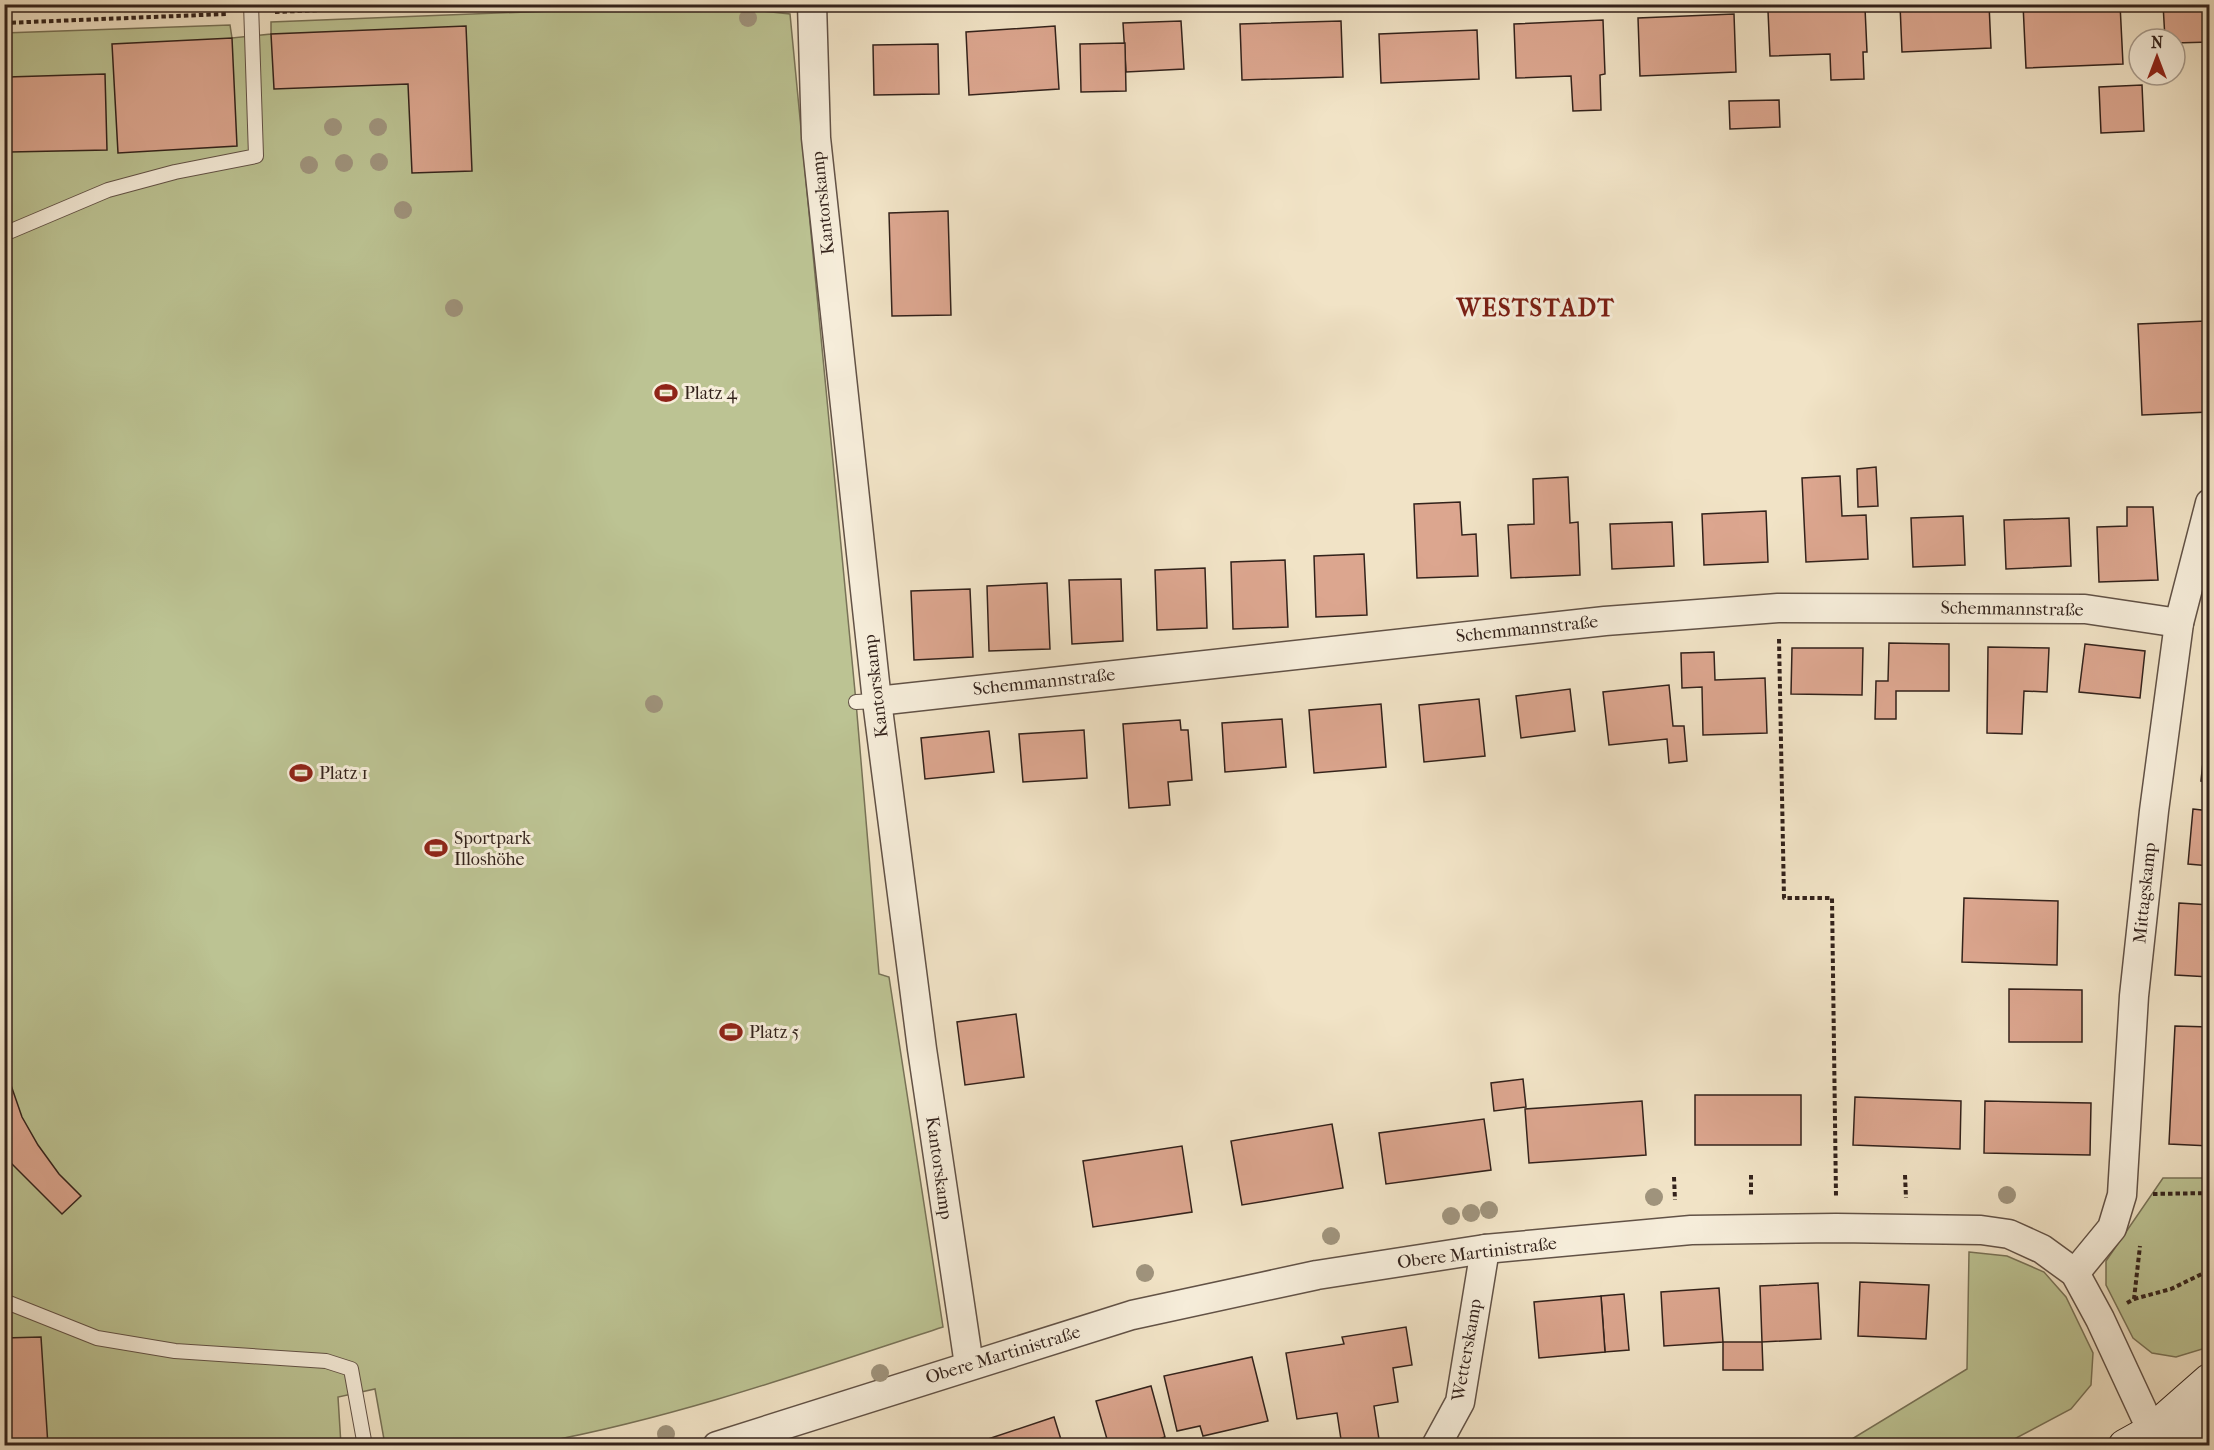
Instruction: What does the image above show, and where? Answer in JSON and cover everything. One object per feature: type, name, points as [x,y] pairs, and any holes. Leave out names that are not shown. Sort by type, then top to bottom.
[{"type":"main road","points":[[2139,1438],[2210,1380]]},
{"type":"main road","points":[[2139,1438],[2210,1423]]},
{"type":"street","name":"Kantorskamp","points":[[812,4],[816,138],[867,701],[969,1365]]},
{"type":"street","name":"Mittagskamp","points":[[2075,1273],[2112,1228],[2122,1195],[2134,996],[2154,811],[2179,622],[2210,503]]},
{"type":"street","name":"Schemmannstraße","points":[[867,701],[1605,621],[1778,608],[2085,609],[2179,622]]},
{"type":"street","name":"Obere Martinistraße","points":[[717,1446],[969,1365],[1132,1316],[1317,1275],[1485,1249],[1691,1230],[1836,1228],[1981,1230],[2009,1234],[2042,1249],[2075,1273],[2100,1319],[2139,1438]]},
{"type":"street","name":"Wetterskamp","points":[[1436,1446],[1460,1402],[1485,1249]]},
{"type":"lane","points":[[4,234],[108,190],[175,172],[255,156],[251,4]]},
{"type":"lane","points":[[4,1301],[97,1338],[175,1351],[326,1361],[351,1369],[365,1446]]},
{"type":"path","points":[[1778,608],[1784,898],[1832,898],[1836,1228]]},
{"type":"path","points":[[1751,1175],[1752,1203]]},
{"type":"path","points":[[1905,1175],[1906,1201]]},
{"type":"path","points":[[1674,1177],[1675,1205]]},
{"type":"path","points":[[2123,1183],[2147,1195],[2210,1193]]},
{"type":"path","points":[[2134,1299],[2141,1241]]},
{"type":"path","points":[[2100,1319],[2134,1299],[2170,1289],[2210,1270]]},
{"type":"green space","name":"Sportpark Illoshöhe","points":[[703,5],[790,14],[856,702],[879,974],[889,977],[943,1327],[696,1406],[544,1442],[485,1446],[385,1445],[375,1389],[338,1397],[341,1445],[5,1445],[4,33],[230,25],[232,38],[271,34],[271,22]]},
{"type":"green space","points":[[2163,1178],[2209,1178],[2209,1347],[2176,1357],[2152,1353],[2133,1338],[2106,1285],[2106,1261]]},
{"type":"green space","points":[[1969,1252],[2007,1256],[2044,1272],[2066,1297],[2093,1353],[2091,1385],[2071,1409],[2003,1445],[1842,1445],[1967,1369]]},
{"type":"building","points":[[1989,4],[1991,48],[1902,52],[1900,5]]},
{"type":"building","points":[[2023,4],[2120,4],[2123,64],[2026,68]]},
{"type":"building","points":[[2163,4],[2210,4],[2210,42],[2187,43],[2187,27],[2164,27]]},
{"type":"building","points":[[1865,8],[1867,52],[1863,52],[1864,79],[1831,80],[1830,54],[1770,56],[1768,11]]},
{"type":"building","points":[[1734,14],[1736,72],[1640,76],[1638,18]]},
{"type":"building","points":[[1603,20],[1605,74],[1600,75],[1601,110],[1573,111],[1571,76],[1516,78],[1514,24]]},
{"type":"building","points":[[1181,21],[1184,69],[1126,72],[1123,23]]},
{"type":"building","points":[[1341,21],[1343,77],[1242,80],[1240,24]]},
{"type":"building","points":[[466,26],[472,171],[412,173],[408,84],[274,89],[271,34]]},
{"type":"building","points":[[1055,26],[1059,89],[969,95],[966,32]]},
{"type":"building","points":[[1477,30],[1479,79],[1381,83],[1379,34]]},
{"type":"building","points":[[232,38],[237,146],[118,153],[112,44]]},
{"type":"building","points":[[1125,43],[1126,91],[1081,92],[1080,44]]},
{"type":"building","points":[[938,44],[939,94],[874,95],[873,45]]},
{"type":"building","points":[[105,74],[107,150],[10,152],[8,77]]},
{"type":"building","points":[[2099,87],[2142,87],[2144,131],[2101,133]]},
{"type":"building","points":[[1779,100],[1780,127],[1730,129],[1729,101]]},
{"type":"building","points":[[948,211],[951,315],[892,316],[889,213]]},
{"type":"building","points":[[2206,321],[2209,412],[2142,415],[2138,324]]},
{"type":"building","points":[[1876,467],[1878,506],[1858,507],[1857,469]]},
{"type":"building","points":[[1840,476],[1842,516],[1866,515],[1868,559],[1806,562],[1802,478]]},
{"type":"building","points":[[1568,477],[1570,523],[1578,522],[1580,575],[1511,578],[1508,525],[1534,524],[1533,479]]},
{"type":"building","points":[[1460,502],[1462,535],[1476,534],[1478,576],[1417,578],[1414,504]]},
{"type":"building","points":[[2127,507],[2153,507],[2158,580],[2099,582],[2097,527],[2127,526]]},
{"type":"building","points":[[1766,511],[1768,562],[1704,565],[1702,514]]},
{"type":"building","points":[[1963,516],[1965,565],[1913,567],[1911,518]]},
{"type":"building","points":[[2069,518],[2071,566],[2006,569],[2004,520]]},
{"type":"building","points":[[1672,522],[1674,566],[1612,569],[1610,524]]},
{"type":"building","points":[[1364,554],[1367,615],[1316,617],[1314,556]]},
{"type":"building","points":[[1285,560],[1288,627],[1233,629],[1231,562]]},
{"type":"building","points":[[1205,568],[1207,628],[1157,630],[1155,570]]},
{"type":"building","points":[[1121,579],[1123,641],[1072,644],[1069,580]]},
{"type":"building","points":[[1047,583],[1050,649],[989,651],[987,586]]},
{"type":"building","points":[[970,589],[973,657],[914,660],[911,591]]},
{"type":"building","points":[[1889,643],[1949,644],[1949,691],[1896,691],[1896,719],[1875,719],[1876,681],[1888,681]]},
{"type":"building","points":[[2085,644],[2145,651],[2140,698],[2079,692]]},
{"type":"building","points":[[1988,647],[2049,648],[2047,692],[2024,691],[2022,734],[1987,733]]},
{"type":"building","points":[[1792,648],[1863,648],[1862,695],[1791,694]]},
{"type":"building","points":[[1714,652],[1715,680],[1765,678],[1767,733],[1703,735],[1702,687],[1682,688],[1681,653]]},
{"type":"building","points":[[1669,685],[1673,726],[1684,726],[1687,761],[1669,763],[1667,739],[1609,745],[1603,692]]},
{"type":"building","points":[[1570,689],[1575,731],[1521,738],[1516,696]]},
{"type":"building","points":[[1479,699],[1485,756],[1424,762],[1419,705]]},
{"type":"building","points":[[1381,704],[1386,767],[1314,773],[1309,710]]},
{"type":"building","points":[[1282,719],[1286,767],[1225,772],[1222,723]]},
{"type":"building","points":[[1180,720],[1181,730],[1188,730],[1192,780],[1168,782],[1170,805],[1129,808],[1123,724]]},
{"type":"building","points":[[2207,723],[2210,724],[2210,782],[2201,781]]},
{"type":"building","points":[[1084,730],[1087,778],[1023,782],[1019,734]]},
{"type":"building","points":[[989,731],[994,772],[925,779],[921,738]]},
{"type":"building","points":[[2193,809],[2210,811],[2210,866],[2188,864]]},
{"type":"building","points":[[1964,898],[2058,901],[2057,965],[1962,962]]},
{"type":"building","points":[[2179,903],[2210,905],[2210,977],[2175,975]]},
{"type":"building","points":[[2009,989],[2082,990],[2082,1042],[2009,1042]]},
{"type":"building","points":[[1016,1014],[1024,1077],[965,1085],[957,1022]]},
{"type":"building","points":[[2175,1026],[2210,1027],[2210,1146],[2169,1144]]},
{"type":"building","points":[[4,1065],[22,1117],[38,1145],[59,1174],[81,1196],[62,1214],[4,1156]]},
{"type":"building","points":[[1523,1079],[1526,1107],[1494,1111],[1491,1083]]},
{"type":"building","points":[[1695,1095],[1801,1095],[1801,1145],[1695,1145]]},
{"type":"building","points":[[1855,1097],[1961,1101],[1960,1149],[1853,1145]]},
{"type":"building","points":[[1642,1101],[1646,1155],[1529,1163],[1525,1109]]},
{"type":"building","points":[[1985,1101],[2091,1103],[2090,1155],[1984,1153]]},
{"type":"building","points":[[1484,1119],[1491,1170],[1386,1184],[1379,1133]]},
{"type":"building","points":[[1332,1124],[1343,1188],[1242,1205],[1231,1141]]},
{"type":"building","points":[[1182,1146],[1192,1212],[1093,1227],[1083,1161]]},
{"type":"building","points":[[1860,1282],[1929,1285],[1926,1339],[1858,1336]]},
{"type":"building","points":[[1818,1283],[1821,1339],[1762,1342],[1760,1286]]},
{"type":"building","points":[[1719,1288],[1723,1342],[1664,1346],[1661,1292]]},
{"type":"building","points":[[1624,1294],[1629,1350],[1605,1352],[1601,1296]]},
{"type":"building","points":[[1601,1296],[1605,1352],[1539,1358],[1534,1302]]},
{"type":"building","points":[[1406,1327],[1412,1365],[1393,1368],[1398,1402],[1374,1406],[1380,1446],[1342,1446],[1337,1413],[1297,1419],[1286,1353],[1344,1344],[1342,1337]]},
{"type":"building","points":[[41,1337],[48,1446],[4,1446],[4,1338]]},
{"type":"building","points":[[1723,1342],[1762,1342],[1763,1370],[1723,1370]]},
{"type":"building","points":[[1252,1357],[1268,1421],[1203,1436],[1200,1426],[1177,1431],[1164,1376]]},
{"type":"building","points":[[1151,1386],[1165,1437],[1137,1446],[1109,1446],[1096,1401]]},
{"type":"building","points":[[1054,1417],[1063,1446],[967,1446]]},
{"type":"place","name":"Platz 4","points":[[666,393]]},
{"type":"place","name":"Platz 1","points":[[301,773]]},
{"type":"place","name":"Sportpark Illoshöhe","points":[[436,848]]},
{"type":"place","name":"Platz 5","points":[[731,1032]]},
{"type":"district","name":"WESTSTADT","points":[[1536,308]]}]
